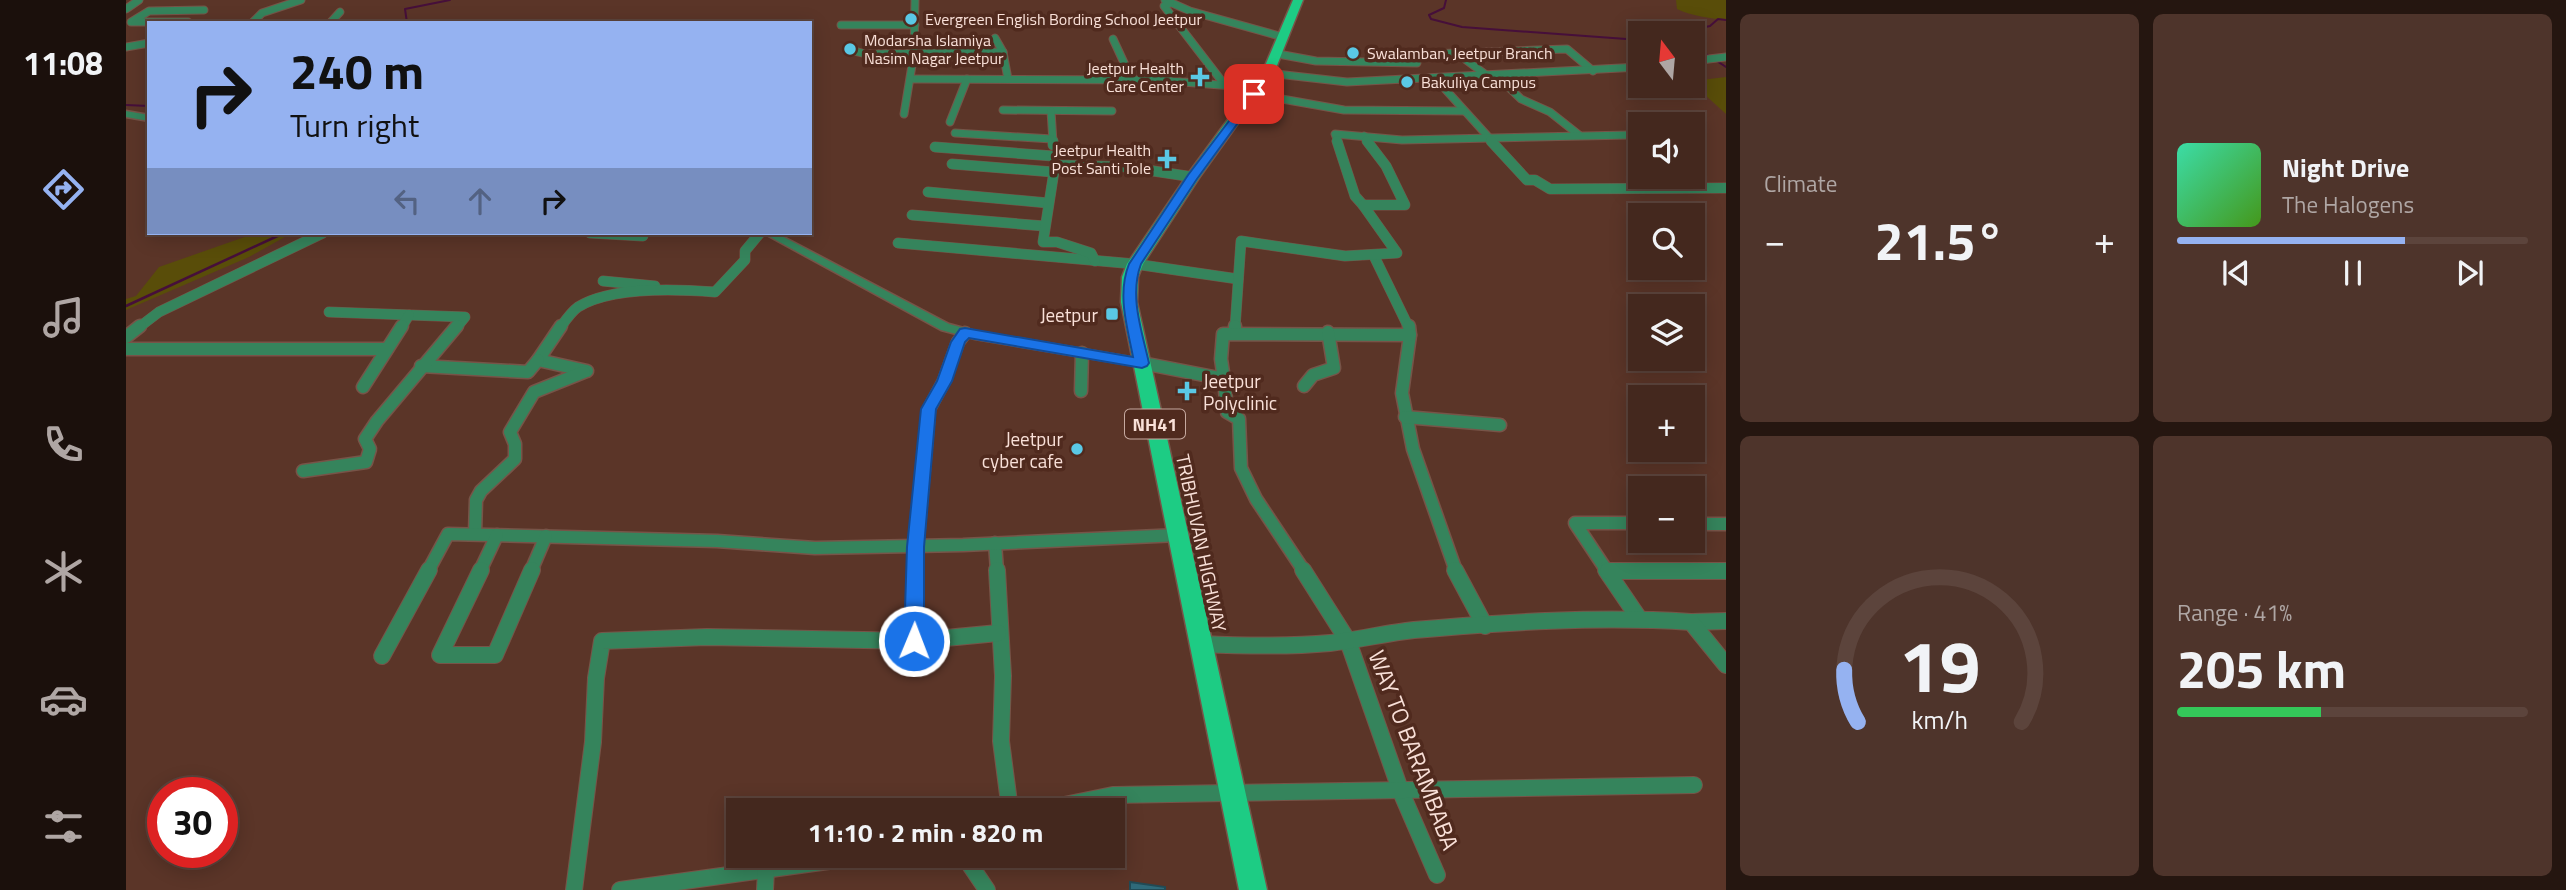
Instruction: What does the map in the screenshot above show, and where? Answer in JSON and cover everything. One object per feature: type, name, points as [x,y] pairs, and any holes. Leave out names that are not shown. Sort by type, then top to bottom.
[{"type":"highway","name":"TRIBHUVAN HIGHWAY","points":[[1253,890],[1129,302],[1130,277],[1135,264],[1192,177],[1260,85],[1280,46],[1298,0]]},
{"type":"street","points":[[126,9],[139,0]]},
{"type":"street","points":[[255,21],[262,13],[301,0]]},
{"type":"street","points":[[904,114],[914,53],[915,0]]},
{"type":"street","points":[[1223,84],[1164,6],[1167,1],[1316,61],[1353,59],[1417,63]]},
{"type":"street","points":[[128,23],[149,11],[204,10]]},
{"type":"street","points":[[332,21],[340,12]]},
{"type":"street","points":[[128,23],[147,23]]},
{"type":"street","points":[[841,25],[915,25]]},
{"type":"street","points":[[995,38],[1003,52],[1008,79]]},
{"type":"street","points":[[1113,39],[1132,80]]},
{"type":"street","points":[[126,47],[147,43]]},
{"type":"street","points":[[1401,55],[1567,49],[1593,71]]},
{"type":"street","points":[[854,51],[866,54],[1003,52]]},
{"type":"street","points":[[1458,54],[1493,76],[1521,99],[1550,112],[1579,135]]},
{"type":"street","points":[[1705,60],[1726,57]]},
{"type":"street","points":[[1353,59],[1361,71]]},
{"type":"street","points":[[911,79],[1132,80],[1260,85],[1313,80],[1347,82],[1436,79],[1628,68]]},
{"type":"street","points":[[950,122],[967,79]]},
{"type":"street","points":[[1436,79],[1486,138],[1527,180],[1535,180],[1550,189],[1726,188]]},
{"type":"street","points":[[1260,85],[1344,110],[1463,111]]},
{"type":"street","points":[[1003,110],[1112,111]]},
{"type":"street","points":[[1344,110],[1350,134]]},
{"type":"street","points":[[1051,111],[1054,164],[1042,242],[1057,242],[1091,253],[1095,261]]},
{"type":"street","points":[[126,114],[147,118]]},
{"type":"street","points":[[956,133],[1052,139]]},
{"type":"street","points":[[1235,333],[1241,242],[1345,256],[1396,253],[1355,196],[1335,134],[1402,140],[1628,135]]},
{"type":"street","points":[[1363,205],[1405,205],[1386,166],[1364,136]]},
{"type":"street","points":[[935,147],[1054,164]]},
{"type":"street","points":[[952,164],[1127,167],[1192,177]]},
{"type":"street","points":[[928,192],[1048,203]]},
{"type":"street","points":[[912,215],[1044,226]]},
{"type":"street","points":[[126,337],[167,308],[319,235]]},
{"type":"street","points":[[625,235],[643,236]]},
{"type":"street","points":[[603,281],[715,292],[745,260],[745,251],[758,235]]},
{"type":"street","points":[[786,236],[804,254],[945,327],[1224,379],[1221,359],[1223,334],[1328,332],[1410,335]]},
{"type":"street","points":[[898,243],[1135,264],[1238,279]]},
{"type":"street","points":[[1374,256],[1409,322],[1410,335],[1402,393],[1405,417],[1452,564],[1485,626]]},
{"type":"street","points":[[421,366],[528,372],[577,309],[623,295],[680,289]]},
{"type":"street","points":[[303,471],[366,462],[370,449],[365,439],[421,366],[465,317],[329,312]]},
{"type":"street","points":[[363,387],[409,315]]},
{"type":"street","points":[[914,641],[916,547],[929,409],[944,381],[958,342],[965,332]]},
{"type":"street","points":[[1304,386],[1313,375],[1334,368],[1328,332]]},
{"type":"street","points":[[126,349],[387,349]]},
{"type":"street","points":[[1081,391],[1082,353]]},
{"type":"street","points":[[475,534],[476,500],[481,491],[516,459],[515,444],[510,432],[534,392],[568,376],[587,371],[538,360]]},
{"type":"street","name":"WAY TO BARAMBABA","points":[[1224,379],[1227,412],[1238,419],[1241,468],[1256,499],[1276,526],[1348,641],[1401,792],[1437,875]]},
{"type":"street","points":[[1405,417],[1500,425]]},
{"type":"street","points":[[1628,523],[1575,523],[1638,617]]},
{"type":"street","points":[[1705,524],[1726,524]]},
{"type":"street","points":[[382,656],[448,534],[717,541],[815,548],[916,547],[1179,534]]},
{"type":"street","points":[[497,535],[440,654],[495,655],[546,536]]},
{"type":"street","points":[[995,543],[1003,676],[1001,741],[1008,798]]},
{"type":"street","points":[[1608,571],[1726,571]]},
{"type":"street","points":[[1202,644],[1252,648],[1348,641],[1373,634],[1638,617],[1692,622],[1726,621]]},
{"type":"street","points":[[1692,622],[1726,665]]},
{"type":"street","points":[[575,890],[581,819],[593,742],[601,641],[707,637],[914,641],[999,633]]},
{"type":"street","points":[[1095,798],[1113,794],[1401,792],[1694,785]]},
{"type":"street","points":[[620,890],[780,868]]},
{"type":"street","points":[[972,868],[987,890]]},
{"type":"street","points":[[765,890],[766,870]]},
{"type":"shaded area","points":[[1676,0],[1726,0],[1726,20],[1677,9]]},
{"type":"shaded area","points":[[1726,77],[1726,114],[1705,95],[1705,79]]},
{"type":"shaded area","points":[[250,235],[288,235],[249,257],[126,310],[126,299],[136,296],[159,267]]},
{"type":"building","points":[[1130,882],[1165,887],[1165,890],[1130,890]]},
{"type":"waterway","points":[[407,21],[405,9],[450,0]]},
{"type":"waterway","points":[[1446,0],[1444,8],[1429,15],[1431,19],[1462,27],[1628,39]]},
{"type":"waterway","points":[[1705,27],[1718,19],[1726,20]]},
{"type":"waterway","points":[[1705,53],[1726,67]]},
{"type":"waterway","points":[[126,105],[147,106]]},
{"type":"waterway","points":[[126,306],[280,235]]},
{"type":"place","name":"Evergreen English Bording School Jeetpur","points":[[911,19]]},
{"type":"place","name":"Modarsha Islamiya Nasim Nagar Jeetpur","points":[[850,49]]},
{"type":"place","name":"Swalamban, Jeetpur Branch","points":[[1353,53]]},
{"type":"place","name":"Jeetpur Health Care Center","points":[[1200,77]]},
{"type":"place","name":"Bakuliya Campus","points":[[1407,82]]},
{"type":"place","name":"Jeetpur Health Post Santi Tole","points":[[1167,159]]},
{"type":"place","name":"Jeetpur","points":[[1112,314]]},
{"type":"place","name":"Jeetpur Polyclinic","points":[[1187,391]]},
{"type":"place","name":"Jeetpur cyber cafe","points":[[1077,449]]},
{"type":"route","points":[[914,641],[917,519],[929,409],[944,381],[958,342],[965,332],[1142,363],[1129,302],[1130,277],[1135,264],[1192,177],[1254,94]]}]
